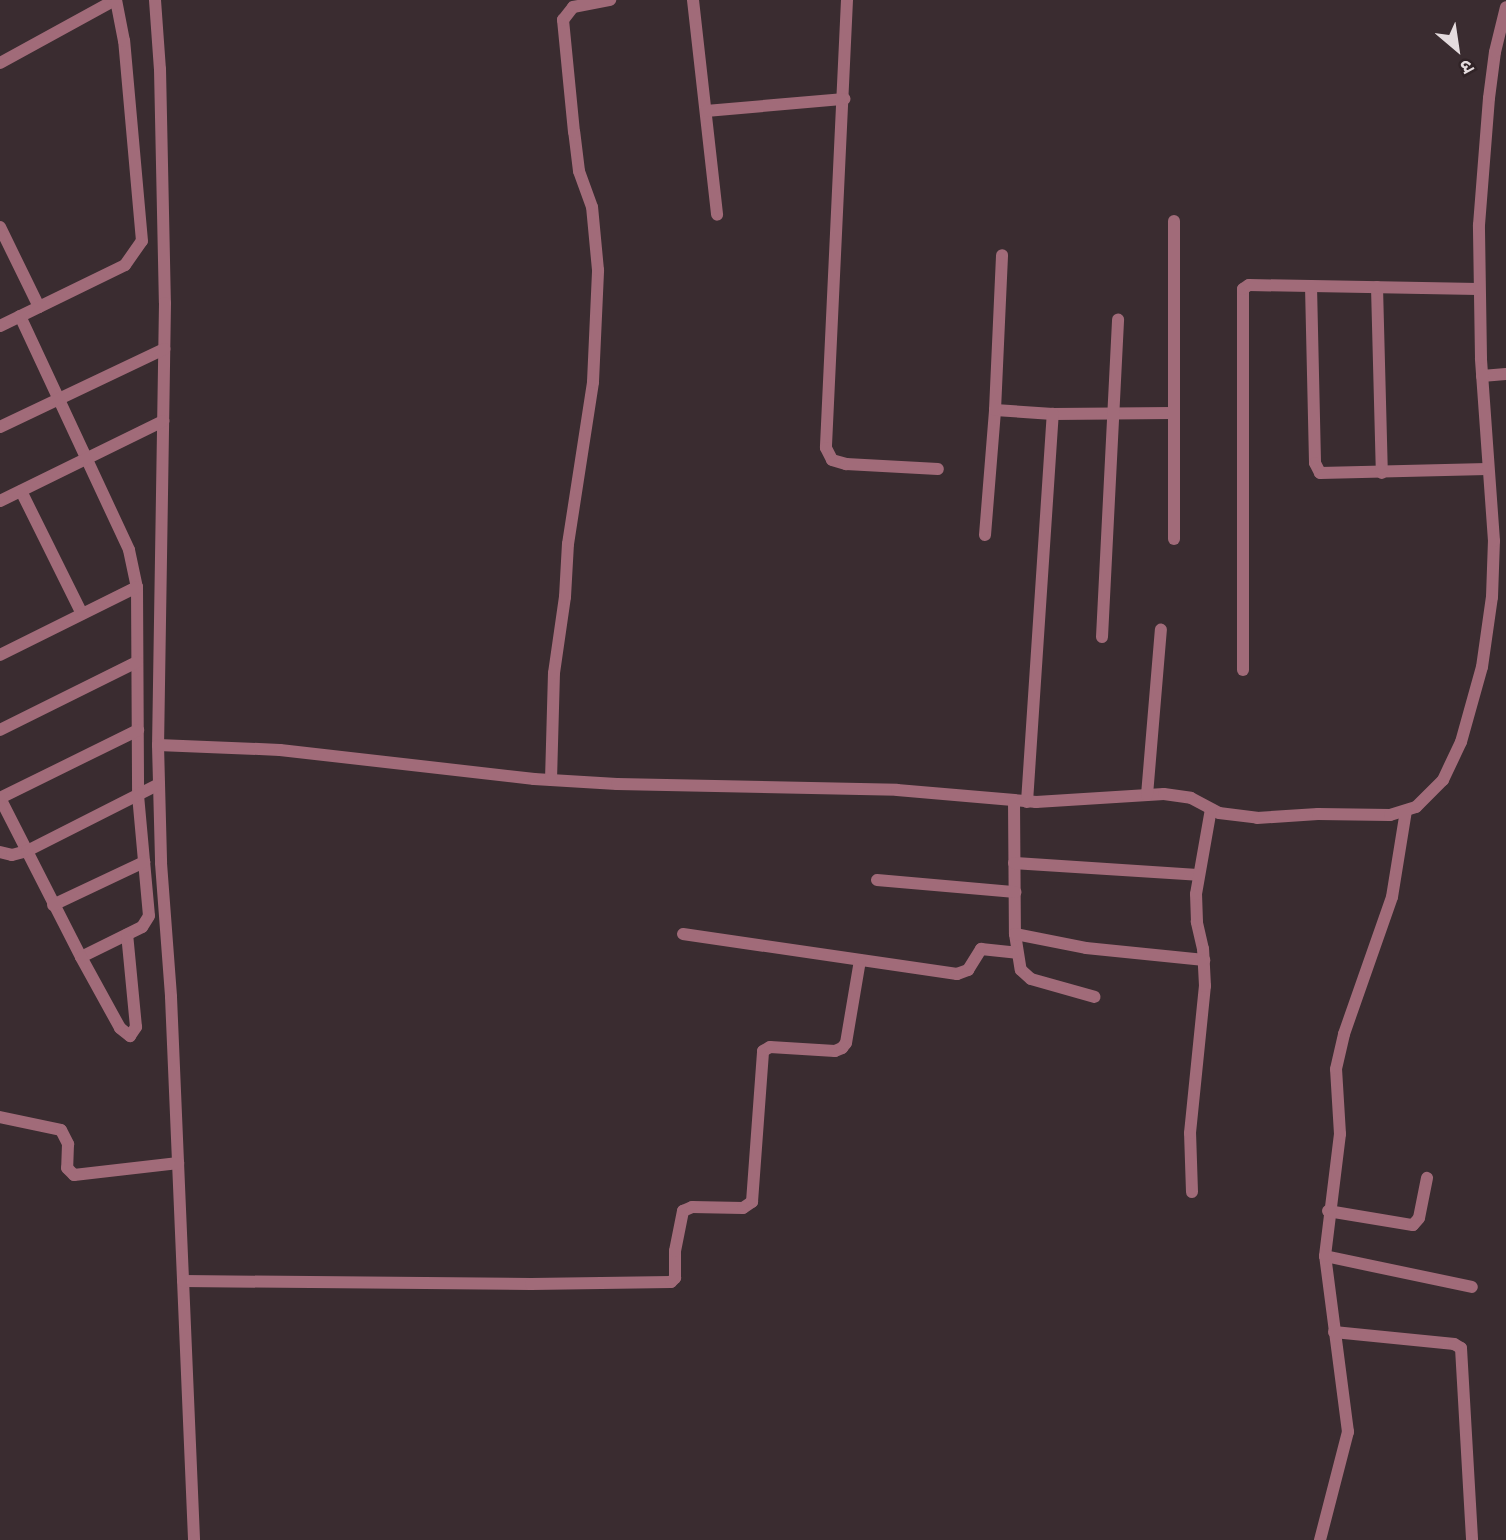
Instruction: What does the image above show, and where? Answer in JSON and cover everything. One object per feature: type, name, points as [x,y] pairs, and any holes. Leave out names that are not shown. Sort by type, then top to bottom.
[{"type":"street","points":[[0,63],[115,0],[124,41],[142,241],[125,265],[0,326]]},
{"type":"street","points":[[155,0],[161,95],[164,349],[158,745],[194,1540]]},
{"type":"street","points":[[551,780],[554,673],[565,597],[568,544],[593,382],[598,270],[592,207],[579,171],[563,20],[573,7],[610,0]]},
{"type":"street","points":[[694,0],[717,215]]},
{"type":"street","points":[[847,0],[826,448],[832,460],[846,464],[939,469]]},
{"type":"street","points":[[158,745],[280,750],[551,780],[897,790],[1020,801],[1147,795],[1191,798],[1232,816],[1257,818],[1318,814],[1390,815],[1406,811],[1426,799],[1443,780],[1461,742],[1482,667],[1494,567],[1478,289],[1479,225],[1489,98],[1495,52],[1506,7]]},
{"type":"street","points":[[706,111],[844,99]]},
{"type":"street","points":[[1174,221],[1174,539]]},
{"type":"street","points":[[0,227],[38,307]]},
{"type":"street","points":[[985,535],[995,410],[1002,255]]},
{"type":"street","points":[[1243,670],[1242,292],[1249,285],[1478,289]]},
{"type":"street","points":[[1311,286],[1317,469],[1323,474],[1488,469]]},
{"type":"street","points":[[1377,287],[1382,473]]},
{"type":"street","points":[[20,316],[129,550],[137,587],[138,795],[149,919],[142,927],[81,957]]},
{"type":"street","points":[[1102,637],[1118,318]]},
{"type":"street","points":[[0,427],[164,349]]},
{"type":"street","points":[[1482,376],[1506,374]]},
{"type":"street","points":[[995,410],[1112,415],[1173,413]]},
{"type":"street","points":[[1053,414],[1014,863],[1015,934],[1021,970],[1031,979],[1095,997]]},
{"type":"street","points":[[0,501],[163,421]]},
{"type":"street","points":[[21,491],[82,614]]},
{"type":"street","points":[[0,655],[137,587]]},
{"type":"street","points":[[1147,795],[1161,630]]},
{"type":"street","points":[[0,730],[137,662]]},
{"type":"street","points":[[127,934],[136,1027],[130,1036],[120,1028],[81,957],[0,798],[138,730]]},
{"type":"street","points":[[0,852],[12,855],[27,851],[159,784]]},
{"type":"street","points":[[1192,1192],[1189,1143],[1201,1045],[1204,960],[1196,914],[1198,875],[1211,809]]},
{"type":"street","points":[[1320,1540],[1348,1432],[1325,1256],[1328,1211],[1339,1133],[1336,1088],[1339,1051],[1392,897],[1406,811]]},
{"type":"street","points":[[53,905],[144,862]]},
{"type":"street","points":[[1014,863],[1198,875]]},
{"type":"street","points":[[877,880],[1014,892]]},
{"type":"street","points":[[683,934],[957,974],[968,971],[981,949],[1017,953]]},
{"type":"street","points":[[1015,934],[1086,947],[1204,960]]},
{"type":"street","points":[[183,1281],[531,1284],[671,1282],[675,1278],[676,1251],[683,1211],[692,1207],[743,1208],[752,1202],[763,1051],[769,1047],[835,1051],[842,1048],[846,1043],[860,960]]},
{"type":"street","points":[[0,1117],[61,1130],[68,1144],[68,1168],[79,1176],[178,1163]]},
{"type":"street","points":[[1328,1211],[1413,1224],[1419,1218],[1427,1178]]},
{"type":"street","points":[[1325,1256],[1472,1287]]},
{"type":"street","points":[[1334,1332],[1454,1344],[1461,1348],[1472,1540]]}]
